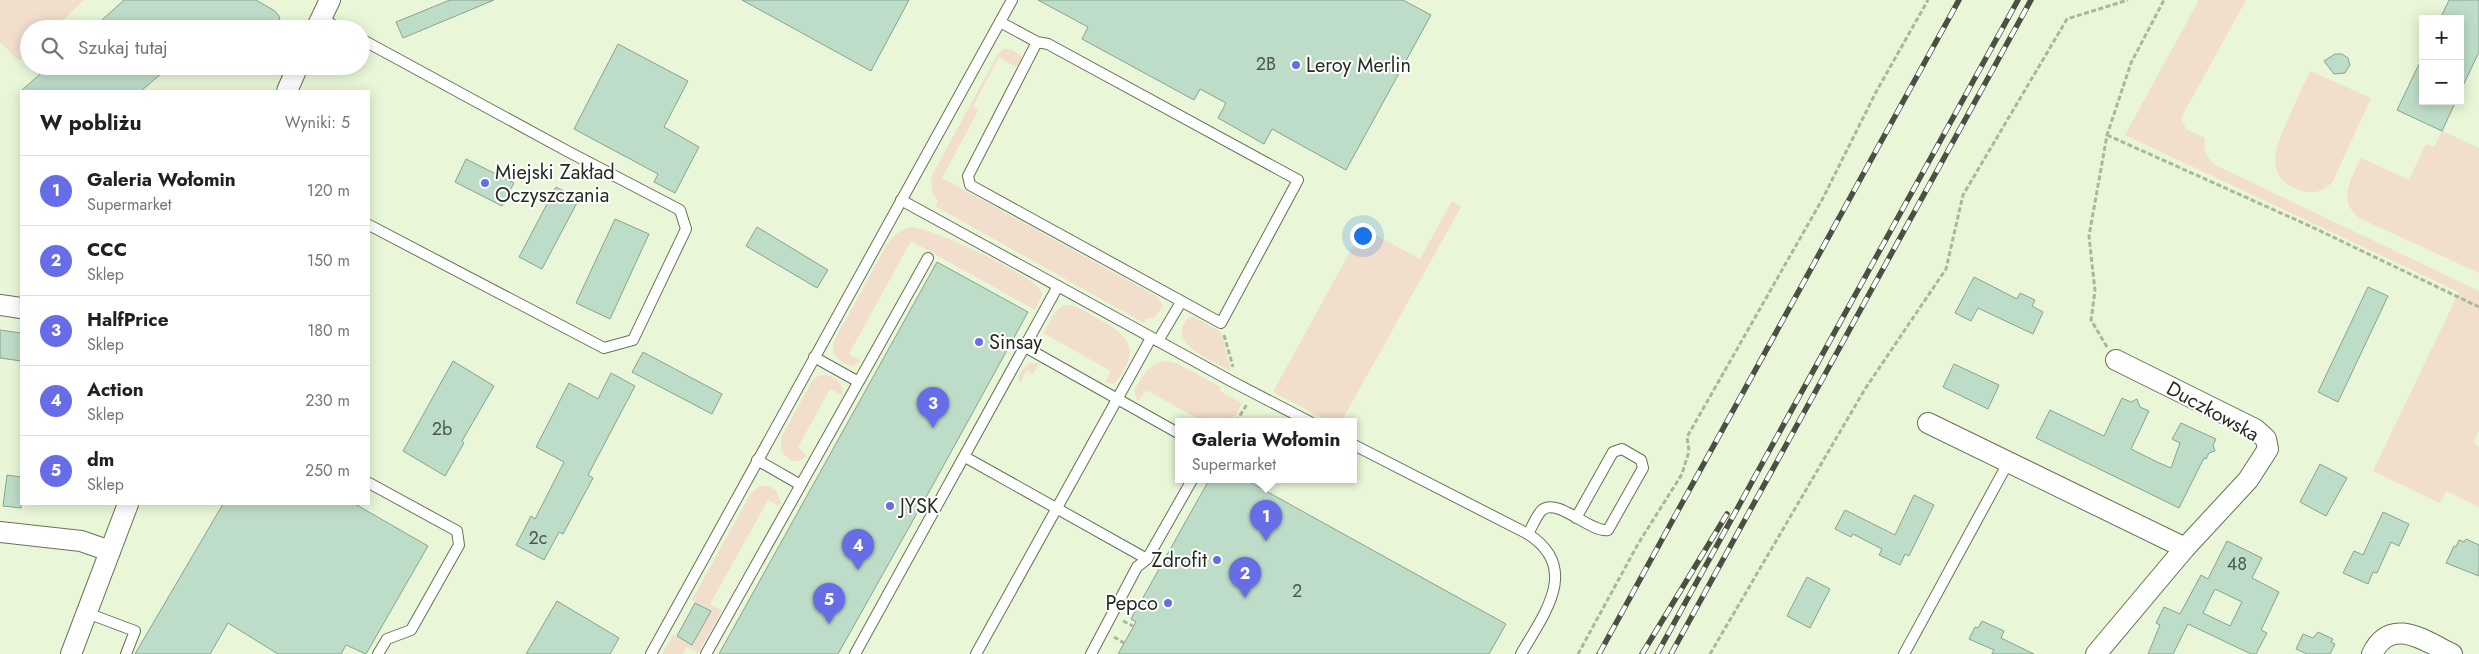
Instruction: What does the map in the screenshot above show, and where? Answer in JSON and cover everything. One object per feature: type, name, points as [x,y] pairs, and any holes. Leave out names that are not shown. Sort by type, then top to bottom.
[{"type":"street","points":[[320,20],[330,0]]},
{"type":"street","points":[[287,90],[294,75]]},
{"type":"street","points":[[0,304],[20,308]]},
{"type":"street","name":"Duczkowska","points":[[2096,654],[2185,548],[2248,480],[2267,454],[2268,449],[2266,439],[2242,416],[2116,360]]},
{"type":"street","points":[[1928,423],[2009,460],[2185,548]]},
{"type":"street","points":[[72,654],[128,505]]},
{"type":"street","points":[[0,532],[81,541],[110,551]]},
{"type":"street","points":[[2372,654],[2379,642],[2385,637],[2407,632],[2452,654]]},
{"type":"lane","points":[[651,654],[1012,0]]},
{"type":"lane","points":[[1000,22],[1037,42],[1048,44],[1298,180],[1221,323],[970,185],[968,176],[1037,42]]},
{"type":"lane","points":[[370,44],[680,210],[686,230],[633,340],[604,348],[370,226]]},
{"type":"lane","points":[[901,200],[1155,340],[1302,418]]},
{"type":"lane","points":[[706,654],[857,381],[928,258]]},
{"type":"lane","points":[[855,654],[1058,286]]},
{"type":"lane","points":[[976,654],[1118,399],[1181,302]]},
{"type":"lane","points":[[1025,347],[1175,430]]},
{"type":"lane","points":[[814,357],[857,381]]},
{"type":"lane","points":[[1357,447],[1528,534],[1549,550],[1554,564],[1554,594],[1521,654]]},
{"type":"lane","points":[[1528,534],[1542,511],[1549,507],[1557,508],[1576,518],[1602,531],[1608,530],[1643,468],[1641,460],[1622,448],[1613,452],[1576,518]]},
{"type":"lane","points":[[965,456],[1147,559]]},
{"type":"lane","points":[[757,460],[800,484]]},
{"type":"lane","points":[[1904,654],[2009,460]]},
{"type":"lane","points":[[1091,654],[1137,567],[1147,559],[1190,483]]},
{"type":"lane","points":[[370,484],[457,531],[459,545],[411,630],[387,639],[378,654]]},
{"type":"lane","points":[[87,613],[135,631],[126,654]]},
{"type":"path","points":[[1578,654],[1638,544],[1682,474],[1689,451],[1687,437],[1823,198],[1876,92],[1928,0]]},
{"type":"path","points":[[1710,654],[1864,389],[1946,269],[1963,195],[2067,19],[2128,0]]},
{"type":"path","points":[[2116,360],[2091,320],[2096,291],[2089,236],[2107,135],[2131,63],[2164,0]]},
{"type":"path","points":[[2107,135],[2303,223],[2479,307]]},
{"type":"path","points":[[1221,323],[1235,373]]},
{"type":"path","points":[[1238,418],[1247,403]]},
{"type":"path","points":[[1122,621],[1133,626]]},
{"type":"path","points":[[1112,637],[1124,643]]},
{"type":"shaded area","points":[[0,0],[84,0],[63,20],[20,20],[19,61],[0,42]]},
{"type":"shaded area","points":[[2199,0],[2246,0],[2181,118],[2186,129],[2205,138],[2205,150],[2212,162],[2479,291],[2479,430],[2474,442],[2479,448],[2479,507],[2446,491],[2440,503],[2373,471],[2459,292],[2125,135]]},
{"type":"shaded area","points":[[1004,49],[1011,49],[1021,56],[1021,62],[1016,67],[999,57],[973,106],[978,111],[942,178],[1158,297],[1163,306],[1154,318],[1146,319],[1144,323],[935,206],[938,201],[932,192],[931,177],[998,54]]},
{"type":"shaded area","points":[[2310,71],[2371,98],[2333,181],[2319,191],[2311,192],[2302,191],[2289,185],[2281,178],[2276,169],[2275,160],[2280,139]]},
{"type":"shaded area","points":[[2442,131],[2479,148],[2479,273],[2361,219],[2353,212],[2347,198],[2350,182],[2361,158],[2409,180],[2426,144],[2434,147]]},
{"type":"shaded area","points":[[1452,201],[1461,207],[1343,418],[1322,418],[1273,392],[1363,228],[1420,259]]},
{"type":"shaded area","points":[[909,227],[954,241],[1027,278],[1038,287],[1042,294],[1035,310],[911,241],[849,354],[861,361],[853,366],[841,361],[835,355],[833,343],[887,244],[896,234]]},
{"type":"shaded area","points":[[1064,305],[1079,308],[1109,325],[1127,342],[1130,350],[1129,358],[1125,368],[1114,384],[1105,382],[1111,371],[1043,333],[1055,312]]},
{"type":"shaded area","points":[[1189,317],[1194,317],[1221,332],[1231,371],[1203,356],[1186,343],[1182,335],[1183,326]]},
{"type":"shaded area","points":[[1160,362],[1176,363],[1221,387],[1220,391],[1242,403],[1234,418],[1197,418],[1146,390],[1139,401],[1137,400],[1134,391],[1143,376],[1150,368]]},
{"type":"shaded area","points":[[1030,363],[1039,363],[1033,374],[1027,371],[1020,383],[1020,374]]},
{"type":"shaded area","points":[[820,375],[832,377],[838,381],[842,387],[842,395],[830,389],[798,447],[807,456],[799,461],[791,461],[781,451],[781,438],[812,381]]},
{"type":"shaded area","points":[[759,486],[768,486],[776,490],[781,503],[779,506],[768,500],[710,604],[722,611],[698,653],[687,647],[683,654],[662,654],[673,635],[693,645],[711,611],[692,600],[751,493]]},
{"type":"building","points":[[124,0],[256,0],[275,11],[280,20],[102,20]]},
{"type":"building","points":[[450,0],[494,0],[403,38],[396,22]]},
{"type":"building","points":[[742,0],[909,0],[871,71]]},
{"type":"building","points":[[1038,0],[1403,0],[1431,15],[1346,170],[1272,129],[1264,144],[1218,118],[1226,103],[1200,89],[1194,100],[1082,39],[1088,27]]},
{"type":"building","points":[[2449,0],[2479,0],[2479,52],[2464,84],[2464,15],[2442,15]]},
{"type":"building","points":[[618,44],[688,81],[664,127],[699,147],[675,193],[654,182],[658,174],[574,129]]},
{"type":"building","points":[[2335,54],[2342,54],[2348,58],[2350,65],[2345,73],[2334,74],[2324,61]]},
{"type":"building","points":[[2419,64],[2419,105],[2454,105],[2442,131],[2397,110]]},
{"type":"building","points":[[39,75],[160,75],[142,90],[22,90]]},
{"type":"building","points":[[466,159],[514,183],[502,206],[455,182]]},
{"type":"building","points":[[556,187],[579,199],[542,269],[519,257]]},
{"type":"building","points":[[615,219],[649,234],[610,319],[576,303]]},
{"type":"building","points":[[757,227],[828,270],[817,288],[746,246]]},
{"type":"building","points":[[937,262],[1028,312],[935,481],[838,654],[719,654]]},
{"type":"building","points":[[1974,277],[2017,299],[2020,293],[2035,300],[2032,306],[2043,312],[2033,334],[1978,308],[1971,321],[1955,313]]},
{"type":"building","points":[[2368,287],[2388,296],[2338,402],[2318,392]]},
{"type":"building","points":[[0,330],[20,333],[20,361],[0,358]]},
{"type":"building","points":[[643,352],[722,394],[712,414],[632,372]]},
{"type":"building","points":[[453,361],[494,386],[462,441],[464,443],[445,476],[403,451]]},
{"type":"building","points":[[1954,364],[1999,385],[1988,409],[1943,387]]},
{"type":"building","points":[[611,373],[635,386],[588,475],[593,478],[563,534],[559,532],[544,560],[516,545],[531,516],[535,519],[564,462],[536,447],[569,383],[598,399]]},
{"type":"building","points":[[2122,398],[2131,402],[2137,399],[2140,407],[2149,411],[2131,449],[2157,462],[2171,468],[2180,443],[2172,439],[2181,423],[2216,439],[2213,445],[2215,451],[2209,453],[2206,459],[2204,458],[2179,508],[2036,438],[2050,410],[2104,436]]},
{"type":"building","points":[[2320,464],[2347,478],[2326,516],[2300,502]]},
{"type":"building","points":[[7,475],[20,477],[21,508],[3,506]]},
{"type":"building","points":[[1207,483],[1251,483],[1506,624],[1489,654],[1118,654],[1136,622],[1131,619]]},
{"type":"building","points":[[1914,495],[1934,505],[1909,556],[1905,554],[1900,565],[1879,555],[1882,549],[1853,534],[1851,537],[1835,529],[1845,510],[1895,535]]},
{"type":"building","points":[[222,505],[357,505],[428,546],[366,654],[346,645],[341,654],[278,654],[228,623],[210,654],[135,654]]},
{"type":"building","points":[[2383,512],[2409,524],[2399,546],[2391,542],[2377,573],[2373,572],[2368,584],[2343,573],[2354,551],[2363,555]]},
{"type":"building","points":[[2466,539],[2479,545],[2479,576],[2446,563],[2459,540],[2464,542]]},
{"type":"building","points":[[2227,541],[2262,558],[2252,578],[2279,592],[2261,630],[2267,633],[2256,654],[2251,654],[2188,624],[2173,654],[2148,654],[2160,625],[2156,623],[2164,607],[2180,614],[2201,575],[2208,579]],"holes":[[[2215,589],[2242,602],[2230,626],[2203,613]]]},
{"type":"building","points":[[1807,577],[1830,589],[1810,628],[1787,616]]},
{"type":"building","points":[[557,601],[619,638],[610,654],[526,654]]},
{"type":"building","points":[[695,603],[711,611],[692,645],[677,636]]},
{"type":"building","points":[[1982,621],[2004,631],[2001,638],[2034,654],[1992,654],[1994,650],[1969,639],[1975,627],[1978,628]]},
{"type":"building","points":[[2318,632],[2333,639],[2331,642],[2335,644],[2330,654],[2307,654],[2296,649],[2303,634],[2313,638]]},
{"type":"railway","points":[[1599,654],[1959,0]]},
{"type":"railway","points":[[1657,654],[2018,0]]},
{"type":"railway","points":[[1671,654],[2031,0]]},
{"type":"railway","points":[[1642,654],[1727,514]]},
{"type":"place","name":"Leroy Merlin","points":[[1296,65]]},
{"type":"place","name":"Miejski Zakład Oczyszczania","points":[[485,183]]},
{"type":"place","name":"Sinsay","points":[[979,342]]},
{"type":"place","name":"HalfPrice","points":[[933,428]]},
{"type":"place","name":"JYSK","points":[[890,506]]},
{"type":"place","name":"Galeria Wołomin","points":[[1266,541]]},
{"type":"place","name":"Zdrofit","points":[[1217,560]]},
{"type":"place","name":"Action","points":[[858,570]]},
{"type":"place","name":"CCC","points":[[1245,598]]},
{"type":"place","name":"Pepco","points":[[1168,603]]},
{"type":"place","name":"dm","points":[[829,624]]}]
